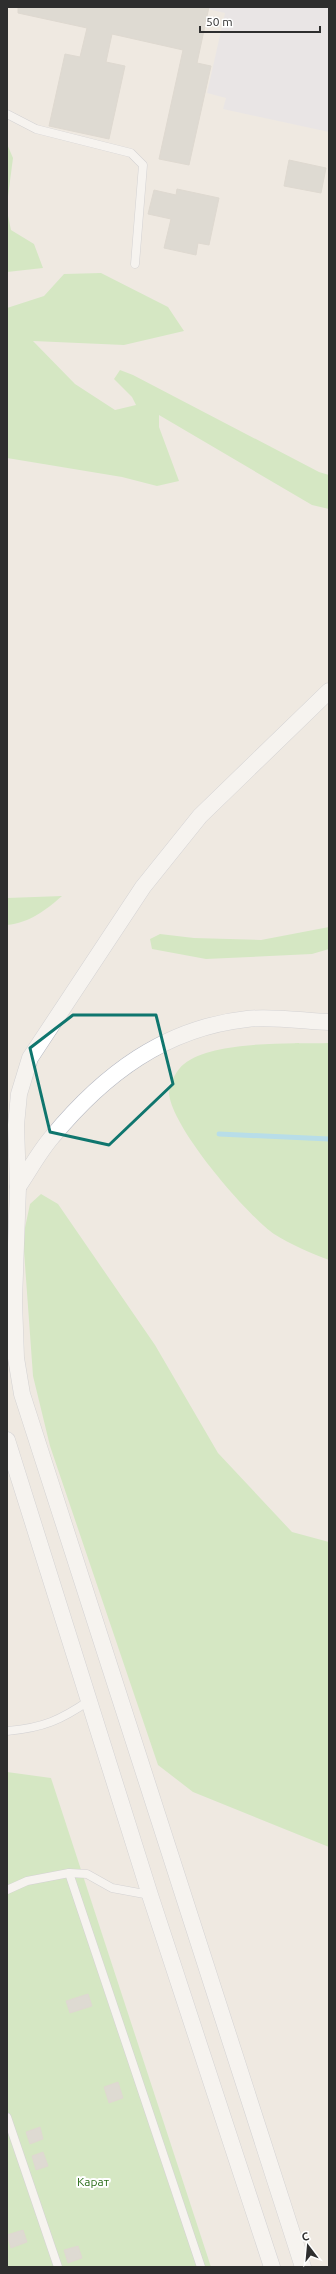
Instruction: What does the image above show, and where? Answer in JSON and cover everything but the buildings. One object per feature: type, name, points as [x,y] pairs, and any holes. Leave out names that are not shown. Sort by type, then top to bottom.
[{"type":"street","points":[[303,2267],[22,1394],[16,1358],[12,1216],[18,1187],[16,1125],[19,1094],[30,1058],[143,887],[200,816],[329,691]]},
{"type":"street","points":[[18,1187],[51,1137],[94,1093],[127,1064],[166,1040],[205,1026],[248,1018],[329,1022]]},
{"type":"street","points":[[7,1440],[90,1700],[150,1895],[272,2267]]},
{"type":"lane","points":[[7,114],[36,130],[130,153],[143,165],[135,264]]},
{"type":"lane","points":[[7,1732],[26,1730],[63,1718],[90,1700]]},
{"type":"lane","points":[[69,1873],[201,2267]]},
{"type":"lane","points":[[7,1890],[27,1881],[69,1873],[87,1874],[112,1888],[150,1895]]},
{"type":"lane","points":[[7,2117],[58,2267]]},
{"type":"highlighted area","points":[[73,1015],[156,1015],[173,1084],[109,1145],[50,1132],[30,1048]]},
{"type":"shaded area","points":[[199,7],[329,7],[329,132],[223,109],[226,98],[207,93],[225,13]]},
{"type":"green space","points":[[7,144],[13,158],[7,204]]},
{"type":"green space","points":[[7,211],[11,230],[34,244],[43,268],[7,272]]},
{"type":"green space","points":[[101,273],[168,307],[184,331],[124,345],[33,341],[75,384],[115,410],[136,405],[132,397],[114,379],[120,370],[133,375],[319,472],[329,475],[329,509],[312,505],[159,415],[159,427],[179,481],[157,486],[122,477],[7,458],[7,308],[44,296],[64,274]]},
{"type":"green space","points":[[62,896],[30,919],[7,925],[7,898]]},
{"type":"green space","points":[[329,927],[329,949],[312,954],[206,959],[152,949],[150,939],[160,934],[194,938],[261,940]]},
{"type":"green space","points":[[329,1043],[329,1260],[315,1255],[274,1234],[262,1224],[229,1190],[182,1127],[173,1108],[169,1089],[181,1066],[197,1056],[214,1051],[254,1045]]},
{"type":"green space","points":[[41,1194],[58,1204],[155,1345],[218,1453],[292,1532],[329,1542],[329,1847],[193,1792],[158,1765],[50,1446],[33,1376],[23,1237],[30,1204]]},
{"type":"green space","name":"Карат","points":[[7,1772],[51,1778],[211,2267],[7,2267]]},
{"type":"waterway","points":[[219,1134],[329,1139]]}]
